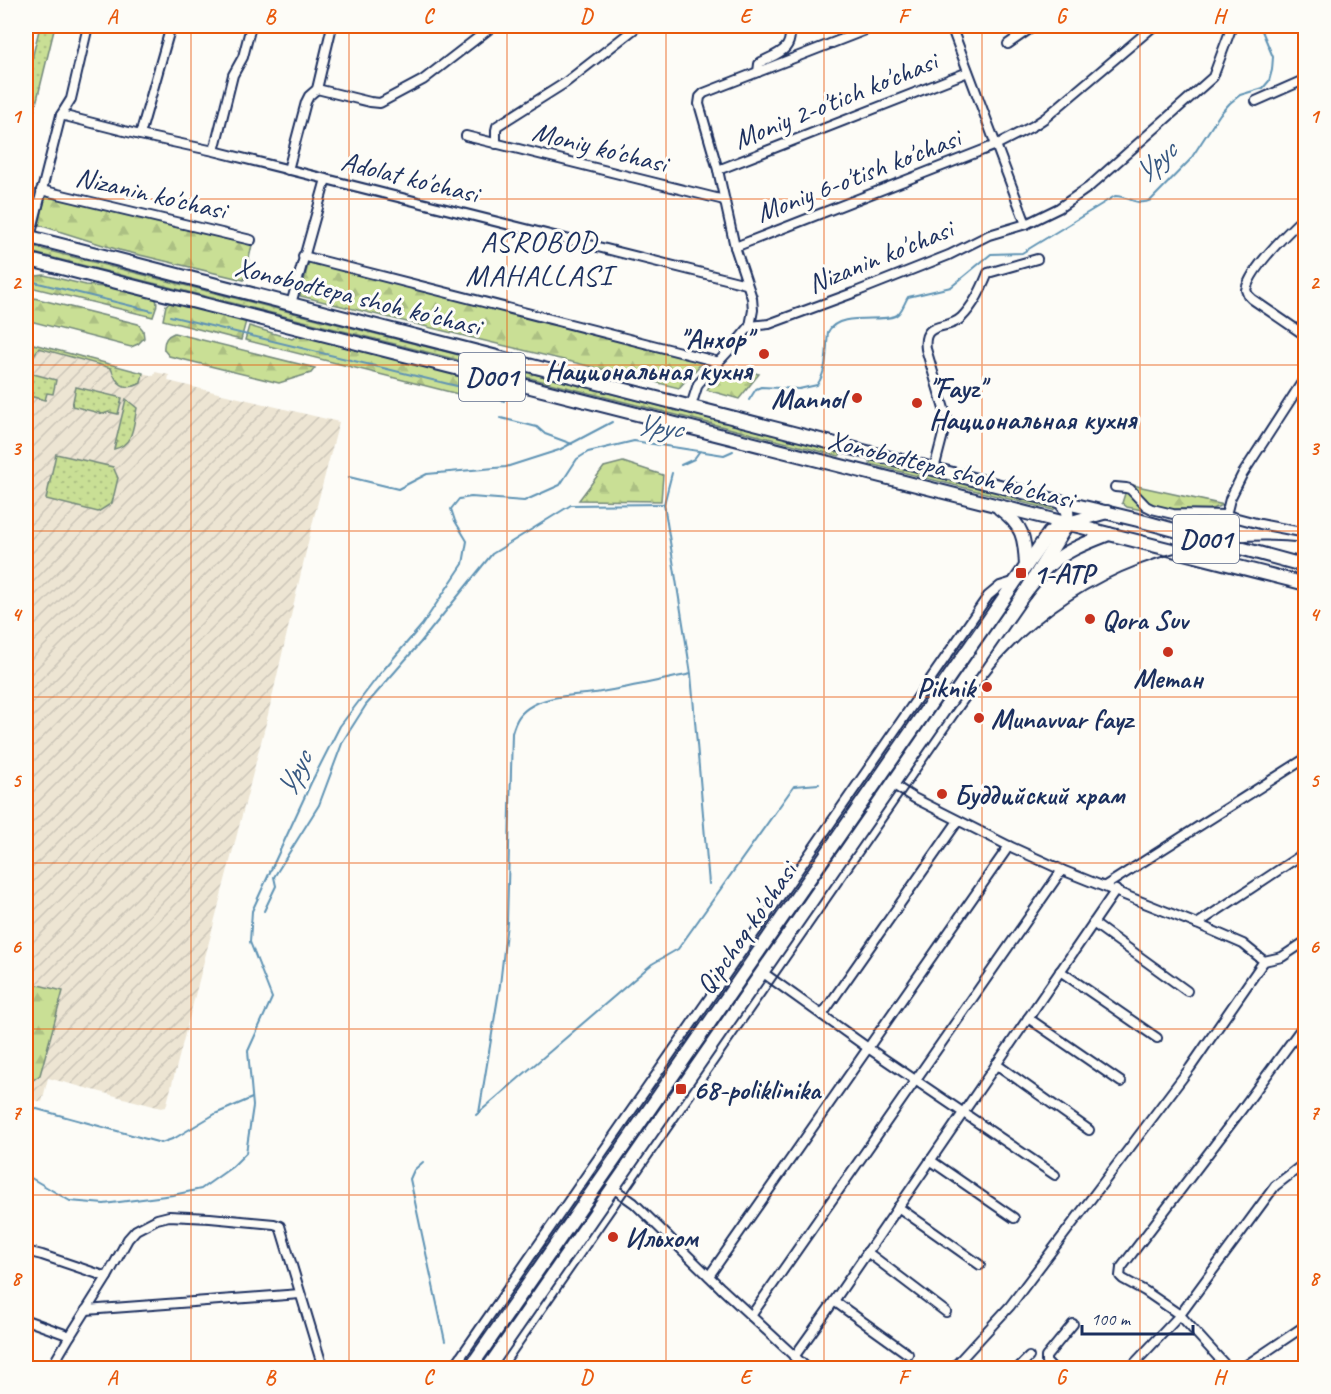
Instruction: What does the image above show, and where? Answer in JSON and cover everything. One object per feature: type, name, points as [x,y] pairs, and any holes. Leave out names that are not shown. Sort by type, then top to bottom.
[{"type":"main road","name":"Xonobodtepa shoh ko'chasi","points":[[28,236],[1305,564]]},
{"type":"main road","name":"Xonobodtepa shoh ko'chasi","points":[[26,259],[1305,584]]},
{"type":"main road","points":[[844,466],[853,458],[853,452],[849,447]]},
{"type":"main road","points":[[1060,501],[1067,511],[1068,523]]},
{"type":"main road","points":[[990,503],[1018,526],[1025,542],[1026,566]]},
{"type":"main road","points":[[1024,594],[1040,574],[1058,558],[1105,533],[1107,512]]},
{"type":"main road","name":"Qipchoq ko'chasi","points":[[470,1368],[1048,533],[1068,523],[1107,512]]},
{"type":"main road","name":"Qipchoq ko'chasi","points":[[488,1368],[1024,594],[1068,523]]},
{"type":"main road","points":[[889,764],[901,772]]},
{"type":"street","points":[[28,236],[61,115],[71,99],[88,26]]},
{"type":"street","points":[[140,135],[171,26]]},
{"type":"street","points":[[214,151],[233,75],[243,57],[251,26]]},
{"type":"street","points":[[288,170],[306,102],[317,89],[332,26]]},
{"type":"street","points":[[317,89],[380,103],[423,80],[493,26]]},
{"type":"street","points":[[496,144],[497,126],[565,83],[638,26]]},
{"type":"street","points":[[758,72],[761,62],[787,47],[791,37],[789,26]]},
{"type":"street","name":"Moniy ko'chasi","points":[[750,326],[753,304],[735,247],[718,170],[699,104],[700,97],[704,93],[876,26]]},
{"type":"street","points":[[951,26],[1026,224]]},
{"type":"street","points":[[1008,44],[1034,26]]},
{"type":"street","name":"Moniy 6-o'tish ko'chasi","points":[[735,247],[996,146],[1045,118],[1154,26]]},
{"type":"street","name":"Nizanin ko'chasi","points":[[750,326],[769,324],[842,297],[949,255],[989,235],[1026,224],[1059,208],[1089,187],[1213,77],[1232,26]]},
{"type":"street","name":"Moniy 2-o'tich ko'chasi","points":[[718,170],[968,72]]},
{"type":"street","points":[[1256,101],[1305,79]]},
{"type":"street","name":"Adolat ko'chasi","points":[[61,115],[746,284]]},
{"type":"street","name":"Moniy ko'chasi","points":[[466,136],[724,200]]},
{"type":"street","points":[[291,304],[326,179]]},
{"type":"street","name":"Nizanin ko'chasi","points":[[41,190],[251,240]]},
{"type":"street","points":[[1305,215],[1267,256],[1249,280],[1246,290],[1252,299],[1305,336]]},
{"type":"street","points":[[303,256],[719,362]]},
{"type":"street","points":[[934,469],[947,419],[926,349],[928,333],[931,329],[958,321],[976,300],[988,273],[1037,259]]},
{"type":"street","points":[[691,406],[698,384],[750,326]]},
{"type":"street","points":[[1226,514],[1228,504],[1249,464],[1305,376]]},
{"type":"street","points":[[1115,487],[1130,489],[1152,509],[1173,514],[1226,514],[1260,524],[1305,532]]},
{"type":"street","points":[[453,1368],[988,596],[1000,586],[1015,581]]},
{"type":"street","points":[[1106,886],[1305,758]]},
{"type":"street","points":[[892,784],[914,798],[1009,846],[1243,944],[1264,961]]},
{"type":"street","points":[[822,1015],[958,820]]},
{"type":"street","points":[[709,1276],[1009,846]]},
{"type":"street","points":[[1197,924],[1305,852]]},
{"type":"street","points":[[751,1316],[1062,870]]},
{"type":"street","points":[[794,1357],[1116,890]]},
{"type":"street","points":[[1093,923],[1187,991]]},
{"type":"street","points":[[953,1368],[1010,1306],[1190,1068],[1264,961],[1282,957],[1305,941]]},
{"type":"street","points":[[1060,971],[1157,1038]]},
{"type":"street","points":[[762,972],[868,1048],[1054,1175]]},
{"type":"street","points":[[1028,1018],[1121,1082]]},
{"type":"street","points":[[1228,1368],[1180,1315],[1123,1279],[1120,1276],[1121,1268],[1305,1022]]},
{"type":"street","points":[[996,1064],[1089,1130]]},
{"type":"street","points":[[930,1160],[1014,1218]]},
{"type":"street","points":[[1130,1368],[1180,1315],[1275,1186],[1305,1162]]},
{"type":"street","points":[[613,1188],[634,1203],[807,1368]]},
{"type":"street","points":[[898,1208],[980,1265]]},
{"type":"street","points":[[51,1368],[128,1239],[136,1230],[157,1219],[169,1216],[230,1219],[280,1226],[323,1368]]},
{"type":"street","points":[[26,1251],[107,1277]]},
{"type":"street","points":[[867,1252],[946,1312]]},
{"type":"street","points":[[86,1310],[300,1294]]},
{"type":"street","points":[[834,1300],[908,1354]]},
{"type":"street","points":[[26,1320],[70,1336]]},
{"type":"street","points":[[1052,1368],[1046,1362],[1046,1357],[1073,1324]]},
{"type":"street","points":[[1242,1368],[1305,1325]]},
{"type":"street","points":[[1018,1368],[1029,1357]]},
{"type":"shaded area","points":[[26,343],[154,376],[155,372],[169,375],[168,381],[339,422],[314,517],[266,723],[166,1107],[161,1108],[48,1078],[42,1102],[26,1098]]},
{"type":"green space","points":[[40,26],[55,26],[26,145],[26,83]]},
{"type":"green space","points":[[46,195],[252,245],[244,280],[119,250],[39,225]]},
{"type":"green space","points":[[26,245],[841,452],[841,454],[839,456],[26,251]]},
{"type":"green space","points":[[309,261],[703,362],[679,388],[300,296]]},
{"type":"green space","points":[[44,275],[154,297],[157,302],[156,309],[153,317],[26,286],[26,276]]},
{"type":"green space","points":[[26,296],[138,324],[143,330],[144,338],[131,347],[26,320]]},
{"type":"green space","points":[[172,302],[246,321],[241,340],[163,320],[166,305]]},
{"type":"green space","points":[[249,326],[292,339],[299,335],[488,383],[474,392],[458,394],[245,340]]},
{"type":"green space","points":[[174,333],[315,368],[311,373],[279,383],[169,356],[164,350],[164,344],[167,337]]},
{"type":"green space","points":[[26,342],[143,373],[141,383],[130,387],[122,385],[111,368],[39,348],[33,356],[26,359]]},
{"type":"green space","points":[[746,371],[759,374],[739,399],[707,390],[717,374]]},
{"type":"green space","points":[[26,372],[56,380],[53,394],[47,393],[45,400],[29,396],[26,408]]},
{"type":"green space","points":[[76,387],[122,398],[118,414],[109,412],[103,414],[72,406]]},
{"type":"green space","points":[[126,399],[137,408],[132,433],[121,447],[114,449]]},
{"type":"green space","points":[[56,454],[113,467],[118,478],[112,503],[98,512],[46,499]]},
{"type":"green space","points":[[871,460],[1056,508],[1053,510],[870,464]]},
{"type":"green space","points":[[623,462],[663,475],[661,501],[579,500],[604,467]]},
{"type":"green space","points":[[1128,484],[1224,505],[1183,518],[1127,507],[1122,503]]},
{"type":"green space","points":[[26,982],[63,991],[40,1075],[26,1085]]},
{"type":"waterway","name":"Урус","points":[[749,400],[756,389],[761,387],[799,389],[817,385],[825,366],[828,332],[841,322],[895,316],[908,297],[951,287],[991,254],[1022,253],[1115,196],[1137,202],[1151,200],[1190,160],[1220,114],[1230,103],[1240,95],[1263,88],[1269,81],[1273,57],[1260,26]]},
{"type":"waterway","points":[[26,280],[152,311]]},
{"type":"waterway","points":[[170,316],[469,389]]},
{"type":"waterway","points":[[493,395],[504,401]]},
{"type":"waterway","points":[[501,418],[537,427],[545,434],[572,444]]},
{"type":"waterway","points":[[349,477],[398,489],[427,474],[506,467],[559,450],[612,422]]},
{"type":"waterway","name":"Урус","points":[[26,1175],[70,1201],[104,1204],[201,1189],[232,1167],[246,1153],[253,1106],[248,1051],[272,998],[250,942],[252,911],[340,726],[379,675],[422,625],[463,564],[467,541],[451,509],[459,499],[471,497],[524,501],[560,485],[577,459],[588,452],[634,441],[724,455],[733,451]]},
{"type":"waterway","points":[[681,465],[694,459],[699,452]]},
{"type":"waterway","points":[[672,473],[664,504],[691,674],[709,884]]},
{"type":"waterway","points":[[264,911],[276,886],[274,877],[319,805],[343,741],[366,705],[492,554],[571,505],[664,504]]},
{"type":"waterway","points":[[479,1113],[500,985],[507,923],[512,733],[517,720],[522,713],[541,701],[691,674]]},
{"type":"waterway","points":[[476,1115],[652,964],[678,949],[794,786],[819,784]]},
{"type":"waterway","points":[[26,1106],[161,1143],[175,1138],[215,1114],[252,1098]]},
{"type":"waterway","points":[[423,1162],[414,1170],[410,1179],[445,1341]]},
{"type":"railway","points":[[506,1368],[960,713],[1004,656],[1034,627],[1067,602],[1103,581],[1142,564],[1181,551],[1223,543],[1264,541],[1306,543]]},
{"type":"place","name":"\"Анхор\" Национальная кухня","points":[[764,354]]},
{"type":"place","name":"Mannol","points":[[857,398]]},
{"type":"place","name":"\"Fayz\" Национальная кухня","points":[[917,403]]},
{"type":"place","name":"1-ATP","points":[[1021,573]]},
{"type":"place","name":"Qora Suv","points":[[1090,619]]},
{"type":"place","name":"Метан","points":[[1168,652]]},
{"type":"place","name":"Piknik","points":[[987,687]]},
{"type":"place","name":"Munavvar fayz","points":[[979,718]]},
{"type":"place","name":"Буддийский храм","points":[[942,794]]},
{"type":"place","name":"68-poliklinika","points":[[681,1089]]},
{"type":"place","name":"Ильхом","points":[[613,1237]]},
{"type":"district","name":"ASROBOD MAHALLASI","points":[[539,258]]}]
